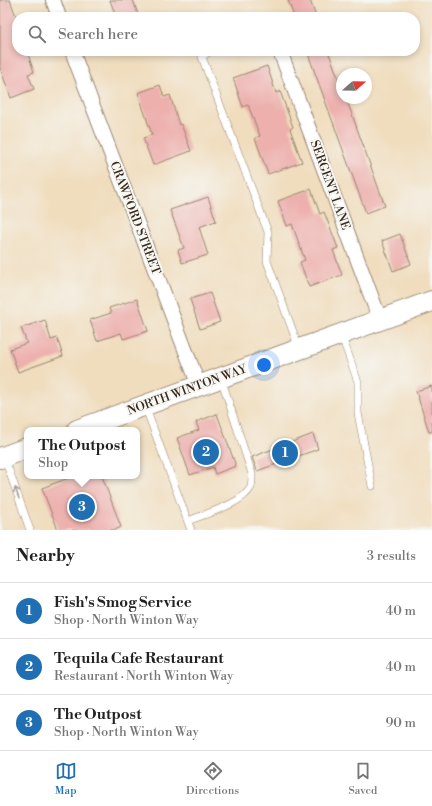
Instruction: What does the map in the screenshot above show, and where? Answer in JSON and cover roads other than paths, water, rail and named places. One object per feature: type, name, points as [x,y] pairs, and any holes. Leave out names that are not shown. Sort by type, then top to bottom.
[{"type":"main road","name":"NORTH WINTON WAY","points":[[85,427],[432,301]]},
{"type":"main road","points":[[2,457],[24,449]]},
{"type":"street","points":[[53,0],[57,12]]},
{"type":"street","name":"CRAWFORD STREET","points":[[74,56],[199,386]]},
{"type":"street","name":"SERGENT LANE","points":[[282,56],[380,320]]},
{"type":"lane","points":[[204,56],[202,58],[268,232],[267,261],[300,349]]},
{"type":"lane","points":[[341,334],[358,382],[358,413],[372,486]]},
{"type":"lane","points":[[188,521],[236,501],[242,497],[251,486],[252,474],[221,378]]},
{"type":"lane","points":[[145,405],[191,530]]},
{"type":"lane","points":[[2,457],[30,530]]},
{"type":"place","name":"Tequila Cafe Restaurant","points":[[206,452]]},
{"type":"place","name":"Fish's Smog Service","points":[[285,453]]},
{"type":"place","name":"The Outpost","points":[[82,507]]}]
